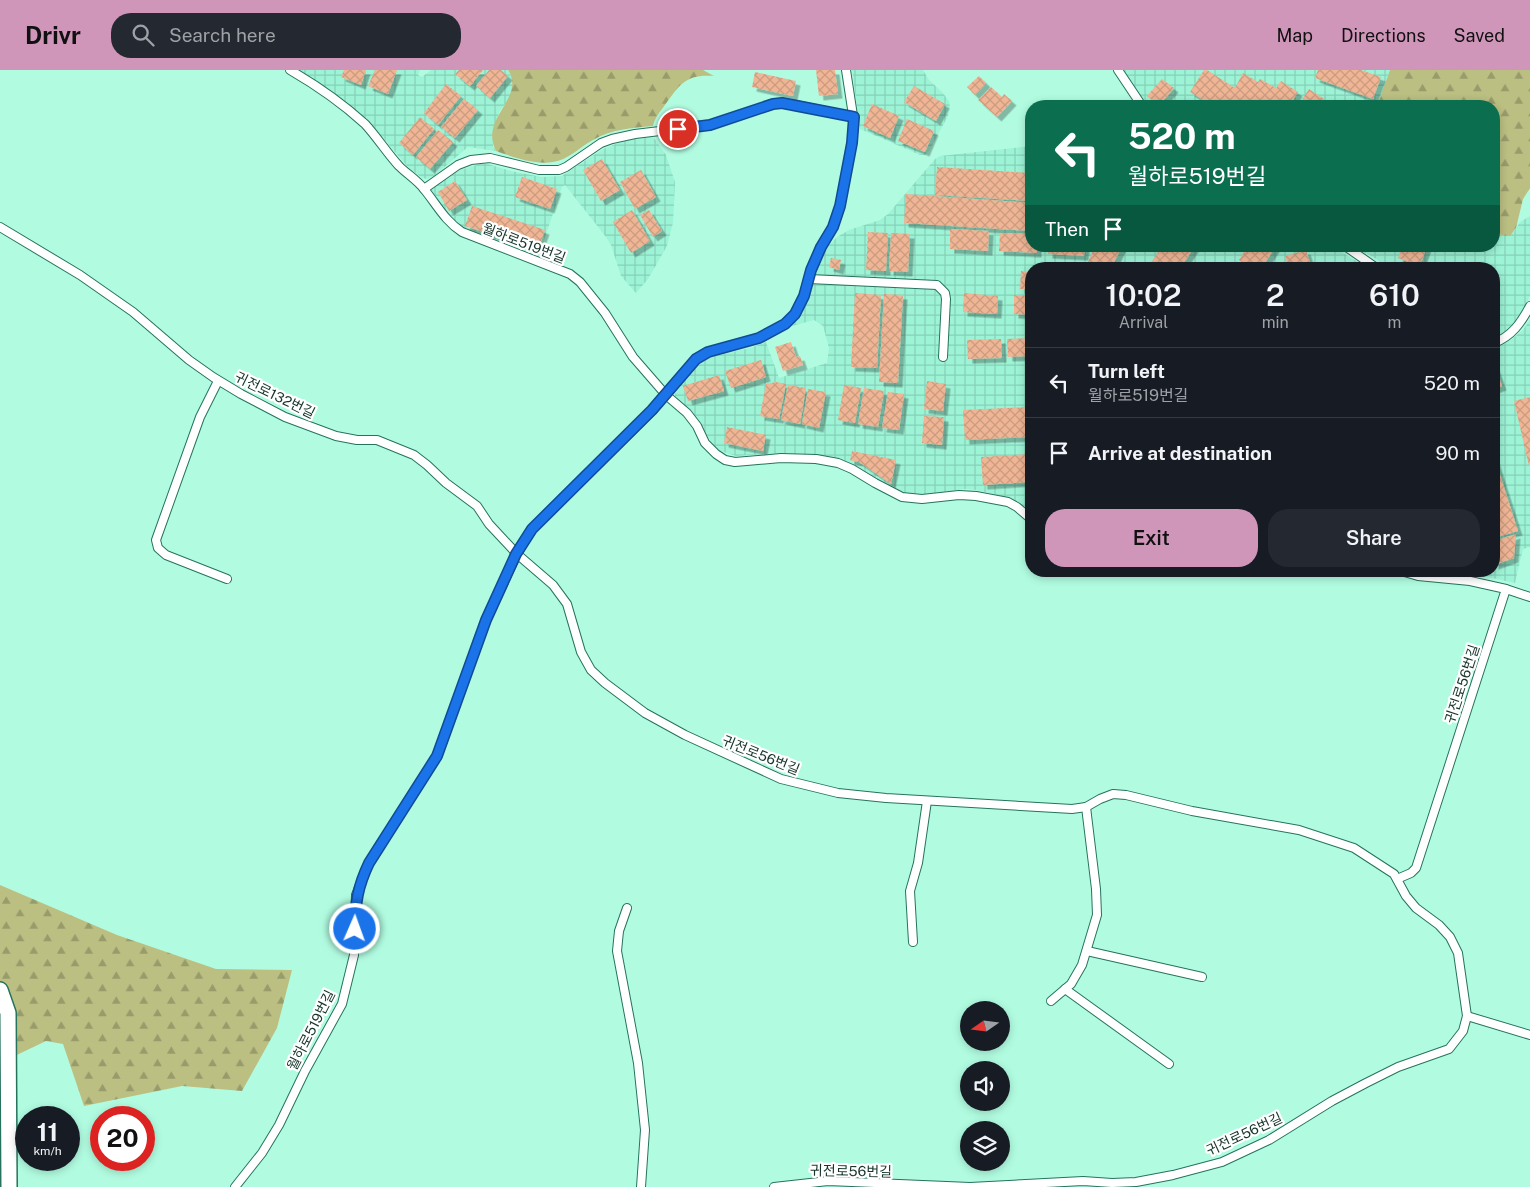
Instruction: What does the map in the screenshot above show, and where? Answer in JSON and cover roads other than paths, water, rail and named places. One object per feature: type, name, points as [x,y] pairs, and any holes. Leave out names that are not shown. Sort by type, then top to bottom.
[{"type":"street","points":[[0,990],[8,1013],[9,1187]]},
{"type":"lane","name":"월하로519번길","points":[[290,70],[333,99],[366,125],[401,168],[424,188],[433,203],[454,227],[570,274],[580,282],[605,313],[633,357],[666,395],[687,413],[705,443],[725,460],[735,462],[781,458],[816,459],[838,463],[852,469],[902,497],[922,499],[960,494],[976,496],[1008,502],[1025,513]]},
{"type":"lane","name":"월하로519번길","points":[[235,1187],[262,1153],[279,1125],[305,1071],[342,1004],[354,954],[356,895],[361,880],[369,863],[437,756],[486,620],[516,554],[532,529],[612,452],[666,395],[696,359],[708,352],[759,338],[785,324],[795,314],[804,296],[821,247],[833,227],[840,206],[852,143],[854,117],[846,70]]},
{"type":"lane","points":[[1118,70],[1138,100]]},
{"type":"lane","points":[[424,188],[458,165],[471,160],[490,158],[538,170],[559,170],[601,143],[612,139],[635,134],[710,125],[773,104],[791,104],[854,117]]},
{"type":"lane","name":"귀전로132번길","points":[[0,227],[80,275],[133,312],[189,360],[218,381],[241,394],[293,420],[336,436],[356,440],[377,440],[414,455],[446,484],[477,506],[489,524],[516,554]]},
{"type":"lane","points":[[1353,252],[1368,262]]},
{"type":"lane","points":[[809,279],[937,285],[945,293],[946,299],[944,357]]},
{"type":"lane","points":[[1500,340],[1512,333],[1530,306]]},
{"type":"lane","name":"귀전로132번길","points":[[218,381],[200,417],[156,540],[158,548],[166,555],[227,579]]},
{"type":"lane","name":"귀전로56번길","points":[[516,554],[553,585],[567,604],[581,652],[591,670],[605,684],[645,713],[708,746],[781,779],[838,793],[927,801],[1072,809],[1086,807],[1113,794],[1126,795],[1192,811],[1299,830],[1354,848],[1394,874],[1406,896],[1416,908],[1439,924],[1450,937],[1458,953],[1467,1016],[1463,1031],[1449,1048],[1398,1067],[1366,1083],[1261,1144],[1214,1164],[1136,1182],[1112,1185],[1083,1181],[970,1187],[828,1181],[774,1187]]},
{"type":"lane","points":[[1428,577],[1470,581],[1530,596]]},
{"type":"lane","name":"귀전로56번길","points":[[1397,879],[1411,873],[1416,868],[1506,589]]},
{"type":"lane","points":[[913,942],[910,891],[918,863],[927,801]]},
{"type":"lane","points":[[1051,1001],[1071,984],[1082,965],[1097,915],[1096,889],[1086,807]]},
{"type":"lane","points":[[627,908],[619,931],[617,951],[638,1063],[645,1130],[641,1187]]},
{"type":"lane","points":[[1087,951],[1202,977]]},
{"type":"lane","points":[[1065,989],[1170,1064]]},
{"type":"lane","points":[[1467,1016],[1530,1036]]}]
